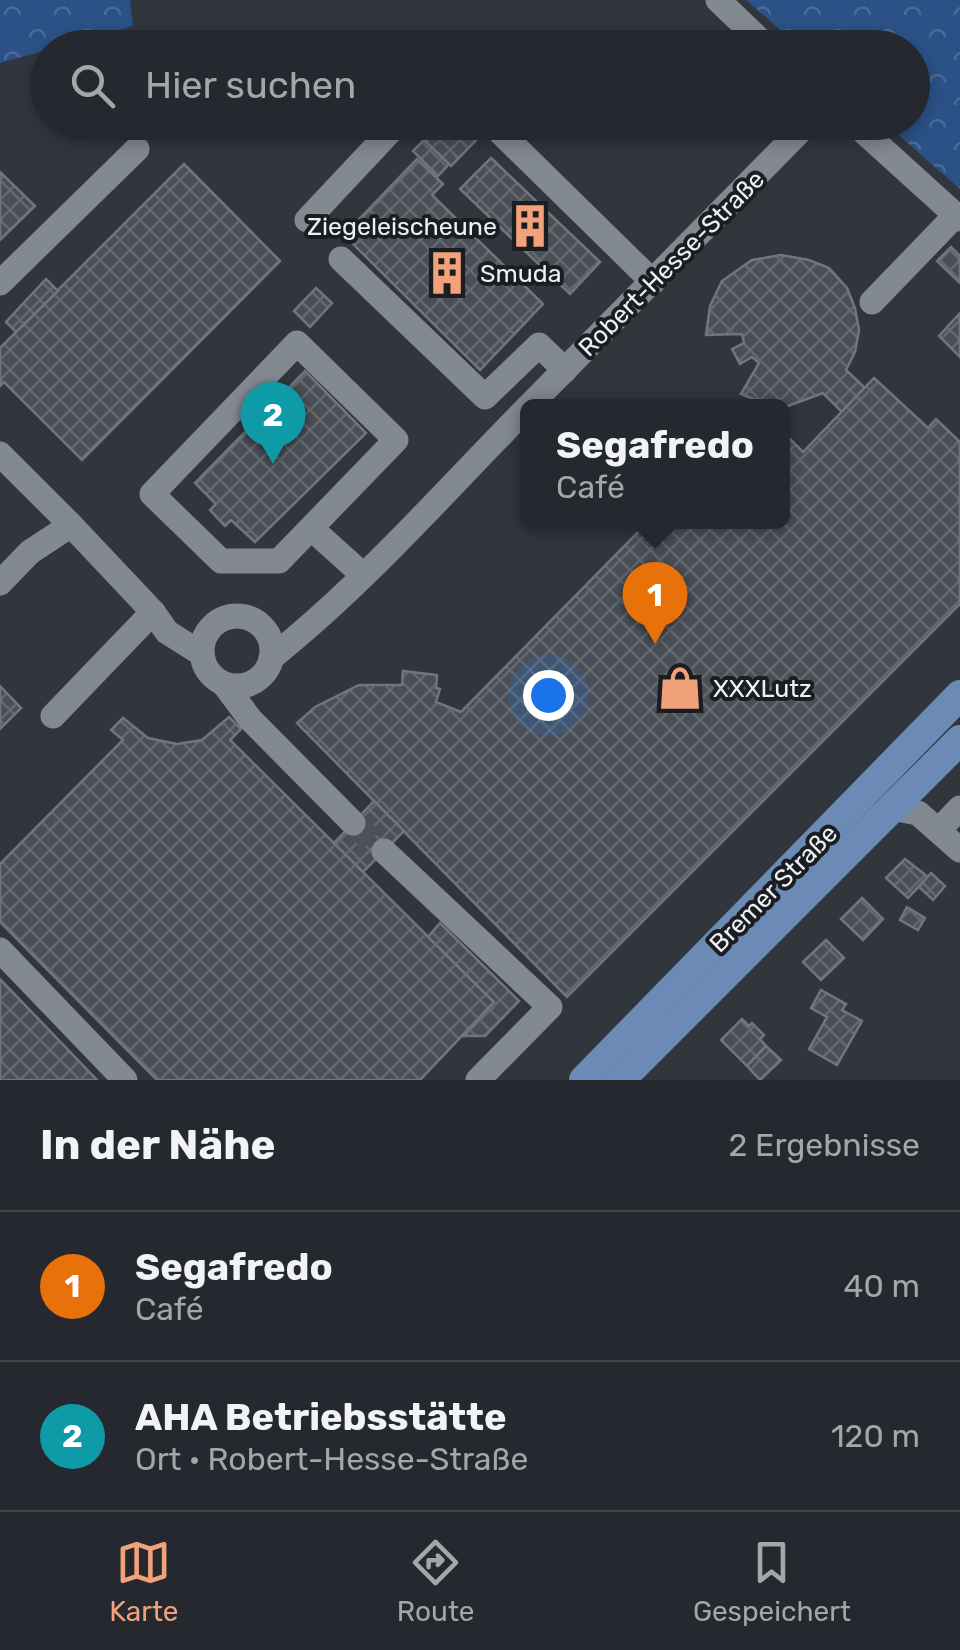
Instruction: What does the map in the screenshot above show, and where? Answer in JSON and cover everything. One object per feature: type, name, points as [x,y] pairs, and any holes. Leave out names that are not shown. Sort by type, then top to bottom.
[{"type":"main road","name":"Bremer Straße","points":[[584,1080],[960,696]]},
{"type":"main road","name":"Bremer Straße","points":[[620,1080],[960,740]]},
{"type":"street","points":[[718,0],[749,30]]},
{"type":"street","points":[[307,220],[383,140]]},
{"type":"street","points":[[508,140],[653,282]]},
{"type":"street","name":"Robert-Hesse-Straße","points":[[536,399],[791,140]]},
{"type":"street","points":[[872,302],[958,217],[873,140]]},
{"type":"street","points":[[0,283],[137,149]]},
{"type":"street","points":[[341,259],[484,397],[539,345],[565,370]]},
{"type":"street","points":[[297,343],[396,440],[312,529],[279,561],[221,561],[152,494],[297,343]]},
{"type":"street","name":"Robert-Hesse-Straße","points":[[271,658],[363,575],[520,415]]},
{"type":"street","points":[[0,454],[153,612],[167,632],[202,654]]},
{"type":"street","points":[[0,583],[30,552],[71,525]]},
{"type":"street","points":[[312,529],[363,575]]},
{"type":"street","points":[[153,612],[211,627]]},
{"type":"street","points":[[53,716],[153,612]]},
{"type":"street","points":[[224,684],[251,683],[260,677],[271,658],[269,638],[255,621],[232,616],[211,627],[202,644],[209,672],[353,823]]},
{"type":"street","name":"Robert-Hesse-Straße","points":[[264,629],[314,618]]},
{"type":"street","points":[[251,683],[262,728]]},
{"type":"street","points":[[891,808],[918,813],[960,850]]},
{"type":"street","points":[[939,830],[960,808]]},
{"type":"street","points":[[384,851],[550,1007],[478,1080]]},
{"type":"street","points":[[0,950],[125,1080]]},
{"type":"green space","points":[[0,0],[130,0],[133,26],[119,30],[30,30],[30,55],[0,63]]},
{"type":"green space","points":[[746,0],[960,0],[960,189],[904,140],[930,140],[930,30],[780,30]]},
{"type":"building","points":[[424,140],[449,164],[438,176],[413,151]]},
{"type":"building","points":[[428,140],[476,140],[451,166]]},
{"type":"building","name":"Ziegeleischeune","points":[[491,158],[600,262],[570,294],[460,189]]},
{"type":"building","name":"Smuda","points":[[417,159],[443,184],[432,195],[543,304],[480,370],[344,235]]},
{"type":"building","points":[[184,164],[280,261],[82,460],[4,382],[0,386],[0,348]]},
{"type":"building","points":[[0,172],[35,206],[0,240]]},
{"type":"building","points":[[951,247],[960,256],[960,283],[937,261]]},
{"type":"building","points":[[781,255],[809,260],[829,268],[847,288],[859,330],[846,370],[865,388],[842,412],[823,393],[790,405],[790,399],[753,399],[741,394],[759,363],[752,357],[740,364],[732,349],[744,343],[742,334],[706,335],[710,306],[722,281],[752,260]]},
{"type":"building","points":[[46,279],[58,291],[16,332],[6,322]]},
{"type":"building","points":[[316,288],[332,303],[310,327],[294,311]]},
{"type":"building","points":[[960,313],[960,357],[939,336]]},
{"type":"building","points":[[305,371],[366,433],[255,542],[231,520],[225,526],[210,510],[216,504],[195,483]]},
{"type":"building","name":"XXXLutz","points":[[874,378],[928,428],[936,419],[960,442],[960,604],[567,997],[297,723],[315,707],[359,685],[402,685],[403,671],[437,675],[436,688],[440,689],[436,702],[461,712],[641,529],[790,529],[790,439],[803,452]]},
{"type":"building","points":[[0,686],[21,708],[0,729]]},
{"type":"building","points":[[229,717],[241,729],[230,740],[494,1002],[420,1080],[157,1080],[0,922],[0,864],[123,740],[111,730],[123,718],[148,738],[177,744],[202,740]]},
{"type":"building","points":[[374,801],[404,831],[363,872],[334,843]]},
{"type":"building","points":[[905,859],[928,877],[908,898],[886,878]]},
{"type":"building","points":[[931,873],[945,886],[933,900],[919,887]]},
{"type":"building","points":[[862,898],[883,919],[863,940],[841,919]]},
{"type":"building","points":[[907,907],[925,918],[918,930],[900,920]]},
{"type":"building","points":[[440,923],[519,1001],[485,1036],[463,1036],[494,1002],[428,937]]},
{"type":"building","points":[[826,940],[844,958],[821,980],[803,962]]},
{"type":"building","points":[[0,979],[97,1080],[0,1080]]},
{"type":"building","points":[[821,990],[846,1004],[842,1010],[862,1021],[837,1065],[809,1049],[827,1017],[811,1008]]},
{"type":"building","points":[[742,1019],[764,1035],[760,1039],[766,1046],[747,1066],[721,1040]]},
{"type":"building","points":[[766,1046],[781,1060],[760,1080],[747,1066]]},
{"type":"tunnel","points":[[353,823],[384,851]]},
{"type":"place","name":"Ziegeleischeune","points":[[530,226]]},
{"type":"place","name":"Smuda","points":[[447,273]]},
{"type":"place","name":"AHA Betriebsstätte","points":[[273,464]]},
{"type":"place","name":"Segafredo","points":[[655,644]]},
{"type":"place","name":"XXXLutz","points":[[680,688]]}]
